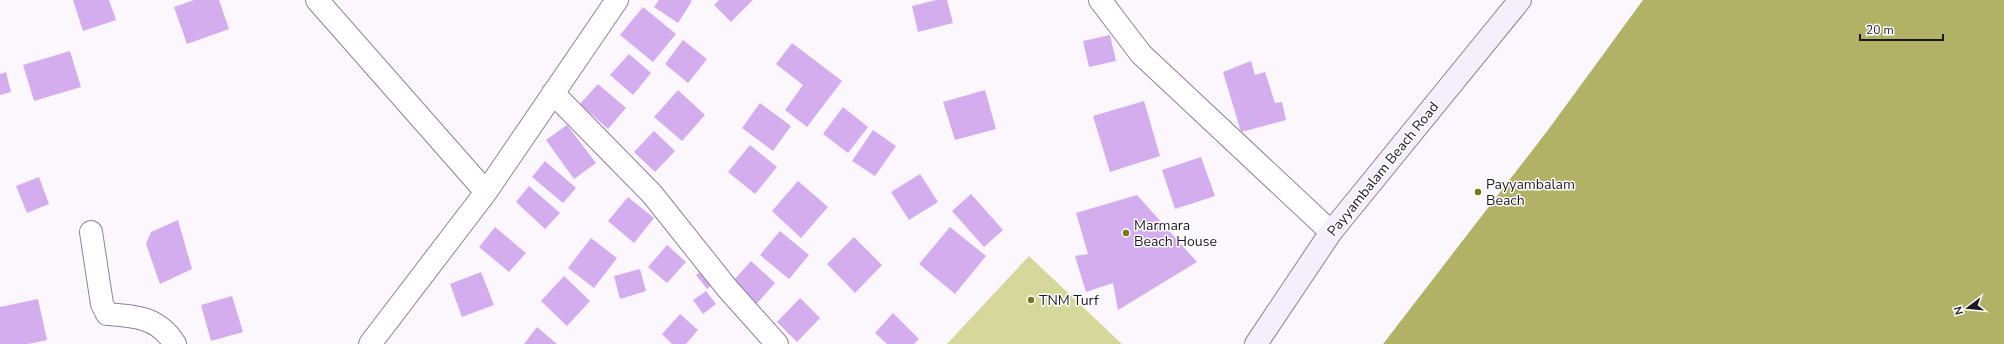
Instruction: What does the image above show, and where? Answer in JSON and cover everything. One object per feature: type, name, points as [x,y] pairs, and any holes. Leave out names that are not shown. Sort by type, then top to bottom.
[{"type":"main road","name":"Payyambalam Beach Road","points":[[1256,344],[1331,232],[1520,0]]},
{"type":"street","points":[[317,0],[486,192]]},
{"type":"street","points":[[370,344],[486,192],[617,0]]},
{"type":"street","points":[[1100,0],[1141,54],[1331,232]]},
{"type":"street","points":[[554,93],[652,194],[727,288],[776,344]]},
{"type":"street","points":[[91,232],[102,304],[107,314],[136,316],[158,324],[175,344]]},
{"type":"green space","name":"TNM Turf","points":[[1029,256],[1122,344],[947,344]]},
{"type":"shaded area","points":[[1643,0],[2004,0],[2004,344],[1383,344],[1548,130]]},
{"type":"building","points":[[73,0],[109,0],[116,20],[83,31]]},
{"type":"building","points":[[194,0],[219,0],[229,29],[187,44],[174,7]]},
{"type":"building","points":[[659,0],[692,1],[678,23],[654,7]]},
{"type":"building","points":[[719,0],[753,0],[731,22],[714,5]]},
{"type":"building","points":[[936,0],[947,0],[953,23],[918,32],[912,6]]},
{"type":"building","points":[[643,7],[676,34],[653,62],[620,35]]},
{"type":"building","points":[[1110,35],[1116,61],[1089,67],[1083,41]]},
{"type":"building","points":[[683,40],[707,59],[688,83],[665,64]]},
{"type":"building","points":[[792,43],[842,81],[807,127],[785,110],[803,85],[776,64]]},
{"type":"building","points":[[70,51],[81,87],[34,101],[23,65]]},
{"type":"building","points":[[629,54],[651,73],[633,95],[610,75]]},
{"type":"building","points":[[1251,61],[1255,75],[1265,72],[1275,103],[1282,102],[1286,120],[1241,132],[1223,72]]},
{"type":"building","points":[[6,72],[11,92],[0,95],[0,74]]},
{"type":"building","points":[[598,84],[626,108],[608,129],[580,104]]},
{"type":"building","points":[[678,90],[705,115],[682,141],[654,117]]},
{"type":"building","points":[[985,90],[996,129],[955,140],[943,102]]},
{"type":"building","points":[[1144,101],[1160,156],[1110,172],[1093,116]]},
{"type":"building","points":[[760,103],[791,126],[773,151],[742,128]]},
{"type":"building","points":[[843,107],[868,127],[848,153],[823,134]]},
{"type":"building","points":[[567,125],[596,163],[574,179],[546,140]]},
{"type":"building","points":[[873,130],[896,146],[875,176],[852,161]]},
{"type":"building","points":[[654,131],[675,151],[655,172],[634,152]]},
{"type":"building","points":[[750,145],[777,167],[755,194],[728,172]]},
{"type":"building","points":[[1201,157],[1215,196],[1175,209],[1162,170]]},
{"type":"building","points":[[545,161],[576,188],[563,203],[532,177]]},
{"type":"building","points":[[920,174],[938,202],[909,220],[891,192]]},
{"type":"building","points":[[39,177],[49,204],[27,213],[16,186]]},
{"type":"building","points":[[798,181],[828,207],[801,238],[772,211]]},
{"type":"building","points":[[529,186],[560,213],[545,229],[516,202]]},
{"type":"building","points":[[971,194],[1003,230],[984,247],[952,211]]},
{"type":"building","name":"Marmara Beach House","points":[[1137,195],[1197,262],[1118,310],[1113,283],[1086,292],[1075,256],[1088,254],[1076,213]]},
{"type":"building","points":[[628,197],[654,218],[634,243],[608,221]]},
{"type":"building","points":[[178,220],[192,269],[160,284],[146,244],[151,232]]},
{"type":"building","points":[[495,227],[526,253],[509,272],[479,247]]},
{"type":"building","points":[[950,227],[986,256],[955,294],[919,264]]},
{"type":"building","points":[[780,231],[809,255],[789,279],[760,255]]},
{"type":"building","points":[[854,237],[882,265],[855,293],[827,264]]},
{"type":"building","points":[[591,238],[617,258],[594,288],[568,268]]},
{"type":"building","points":[[667,245],[686,262],[667,283],[648,267]]},
{"type":"building","points":[[716,260],[727,274],[707,289],[696,275]]},
{"type":"building","points":[[751,261],[775,283],[751,310],[727,288]]},
{"type":"building","points":[[640,269],[646,291],[620,299],[614,276]]},
{"type":"building","points":[[481,272],[494,305],[462,317],[450,284]]},
{"type":"building","points":[[564,276],[590,301],[567,326],[541,301]]},
{"type":"building","points":[[706,291],[716,304],[703,314],[693,300]]},
{"type":"building","points":[[232,296],[243,332],[211,341],[201,305]]},
{"type":"building","points":[[800,298],[820,318],[797,342],[777,322]]},
{"type":"building","points":[[38,299],[47,340],[28,344],[0,344],[0,307]]},
{"type":"building","points":[[893,313],[919,339],[914,344],[887,344],[875,333]]},
{"type":"building","points":[[680,314],[698,330],[686,344],[672,344],[662,334]]},
{"type":"building","points":[[537,327],[557,344],[524,344]]},
{"type":"place","name":"Payyambalam Beach","points":[[1478,192]]},
{"type":"place","name":"Marmara Beach House","points":[[1126,233]]},
{"type":"place","name":"TNM Turf","points":[[1031,300]]}]
